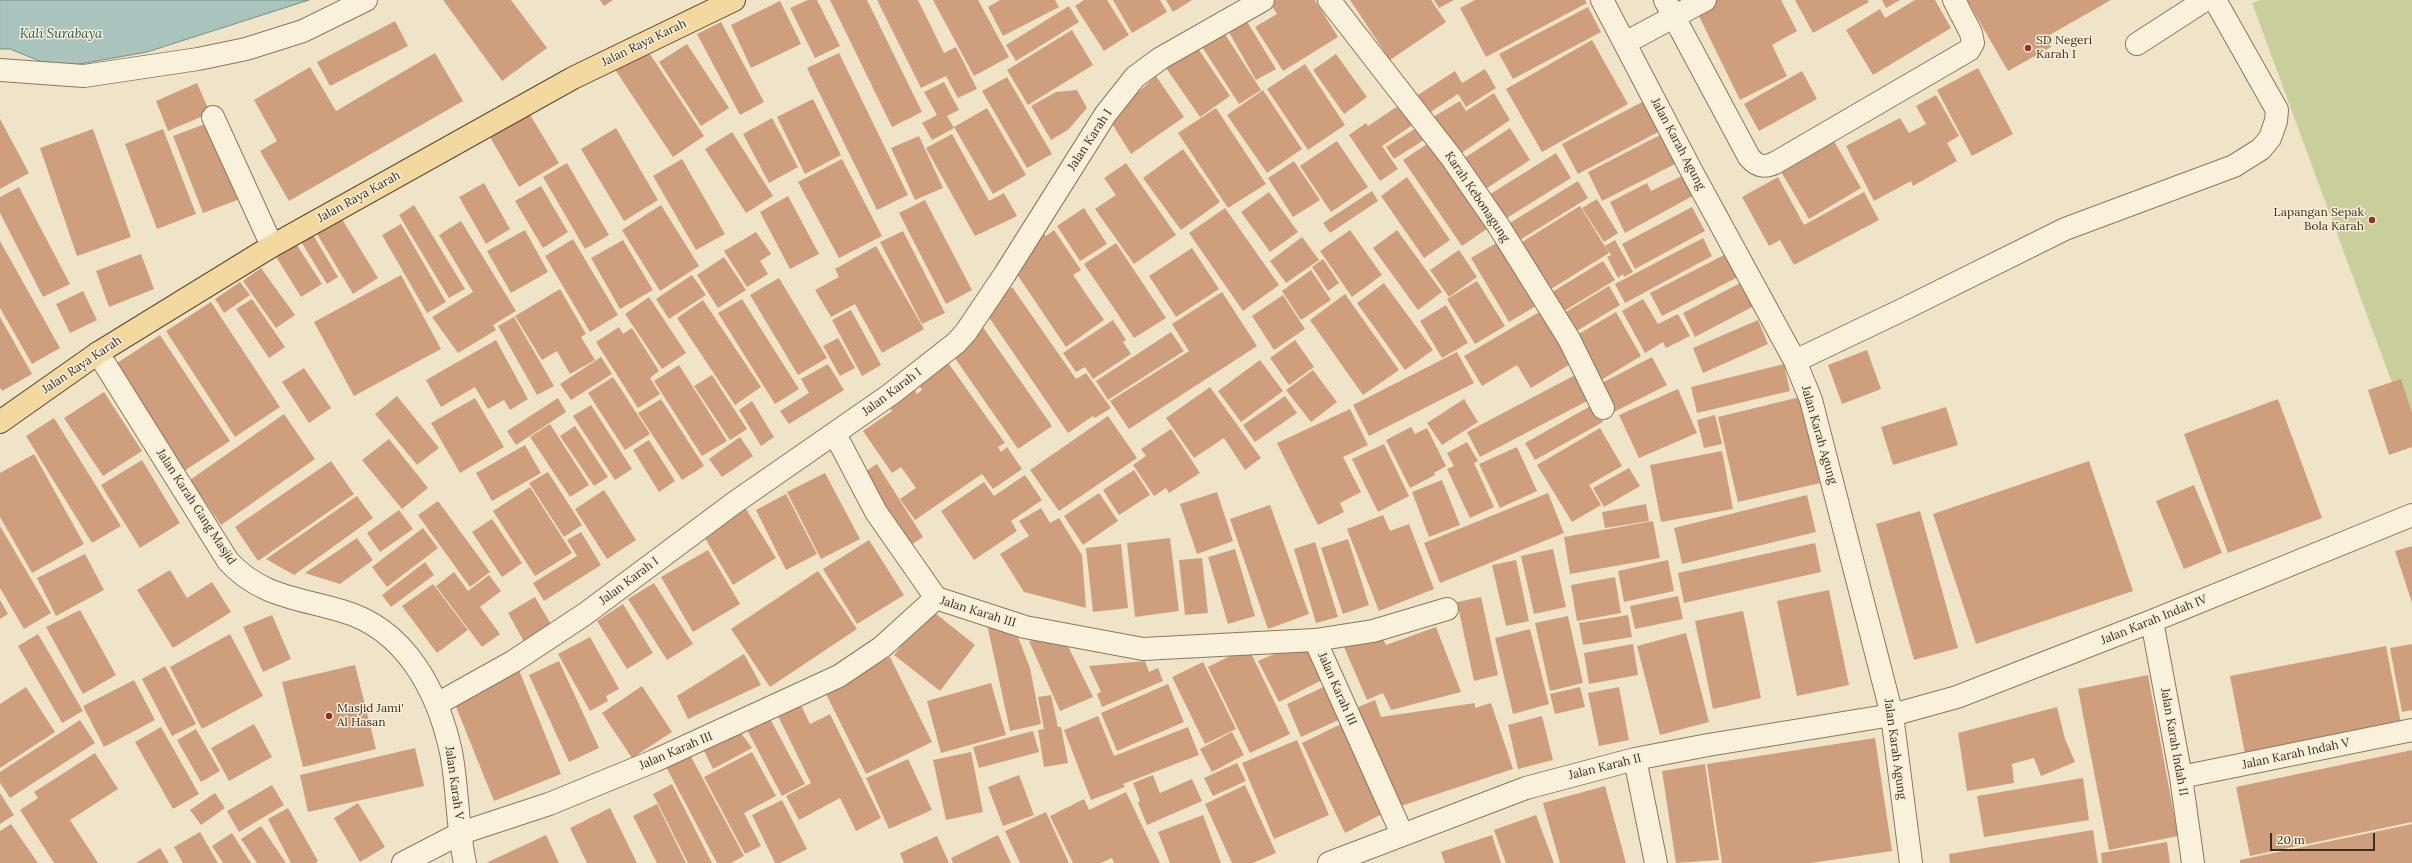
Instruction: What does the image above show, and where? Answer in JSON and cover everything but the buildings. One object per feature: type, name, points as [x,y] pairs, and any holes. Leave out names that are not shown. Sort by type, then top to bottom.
[{"type":"main road","name":"Jalan Raya Karah","points":[[0,422],[98,353],[272,246],[573,78],[734,0]]},
{"type":"street","points":[[0,70],[84,76],[198,60],[246,49],[303,31],[366,0]]},
{"type":"street","name":"Jalan Karah I","points":[[437,704],[514,661],[584,614],[734,503],[891,394],[956,343],[966,332],[1005,274],[1105,115],[1135,77],[1161,58],[1263,0]]},
{"type":"street","name":"Karah Kebonagung","points":[[1329,0],[1451,157],[1498,225],[1570,339],[1603,408]]},
{"type":"street","name":"Jalan Karah Agung","points":[[1602,0],[1691,170],[1795,361],[1811,400],[1892,715],[1911,863]]},
{"type":"street","points":[[1625,43],[1669,8],[1705,0]]},
{"type":"street","points":[[1669,8],[1749,157],[1756,164],[1764,167],[1775,163],[1969,50],[1973,44],[1971,33],[1954,0]]},
{"type":"street","points":[[2137,44],[2205,0]]},
{"type":"street","points":[[1795,361],[1904,310],[2065,228],[2234,166],[2261,149],[2270,138],[2274,129],[2277,110],[2215,0]]},
{"type":"street","points":[[213,117],[272,246]]},
{"type":"street","name":"Jalan Karah Gang Masjid","points":[[98,353],[228,561],[252,582],[275,594],[343,611],[361,618],[381,630],[407,653],[418,669],[437,704]]},
{"type":"street","points":[[835,434],[876,512],[936,598]]},
{"type":"street","name":"Jalan Karah Indah IV","points":[[1892,715],[1957,697],[2152,621],[2412,515]]},
{"type":"street","name":"Jalan Karah III","points":[[403,863],[461,833],[549,804],[654,761],[839,676],[882,647],[936,598],[1025,627],[1143,649],[1315,640],[1402,834]]},
{"type":"street","points":[[1315,640],[1373,631],[1447,609]]},
{"type":"street","name":"Jalan Karah Indah II","points":[[2152,621],[2181,777],[2193,863]]},
{"type":"street","name":"Jalan Karah V","points":[[437,704],[451,753],[466,863]]},
{"type":"street","name":"Jalan Karah II","points":[[1330,863],[1402,834],[1526,788],[1635,759],[1708,745],[1892,715]]},
{"type":"street","name":"Jalan Karah Indah V","points":[[2181,777],[2412,730]]},
{"type":"street","points":[[1635,759],[1656,863]]},
{"type":"green space","name":"Lapangan Sepak Bola Karah","points":[[2260,0],[2412,0],[2412,437],[2252,3]]},
{"type":"water","name":"Kali Surabaya","points":[[0,0],[309,0],[147,52],[57,68],[10,49],[0,49]]},
{"type":"place","name":"SD Negeri Karah I","points":[[2028,48]]},
{"type":"place","name":"Lapangan Sepak Bola Karah","points":[[2372,220]]},
{"type":"place","name":"Masjid Jami' Al Hasan","points":[[329,716]]}]
